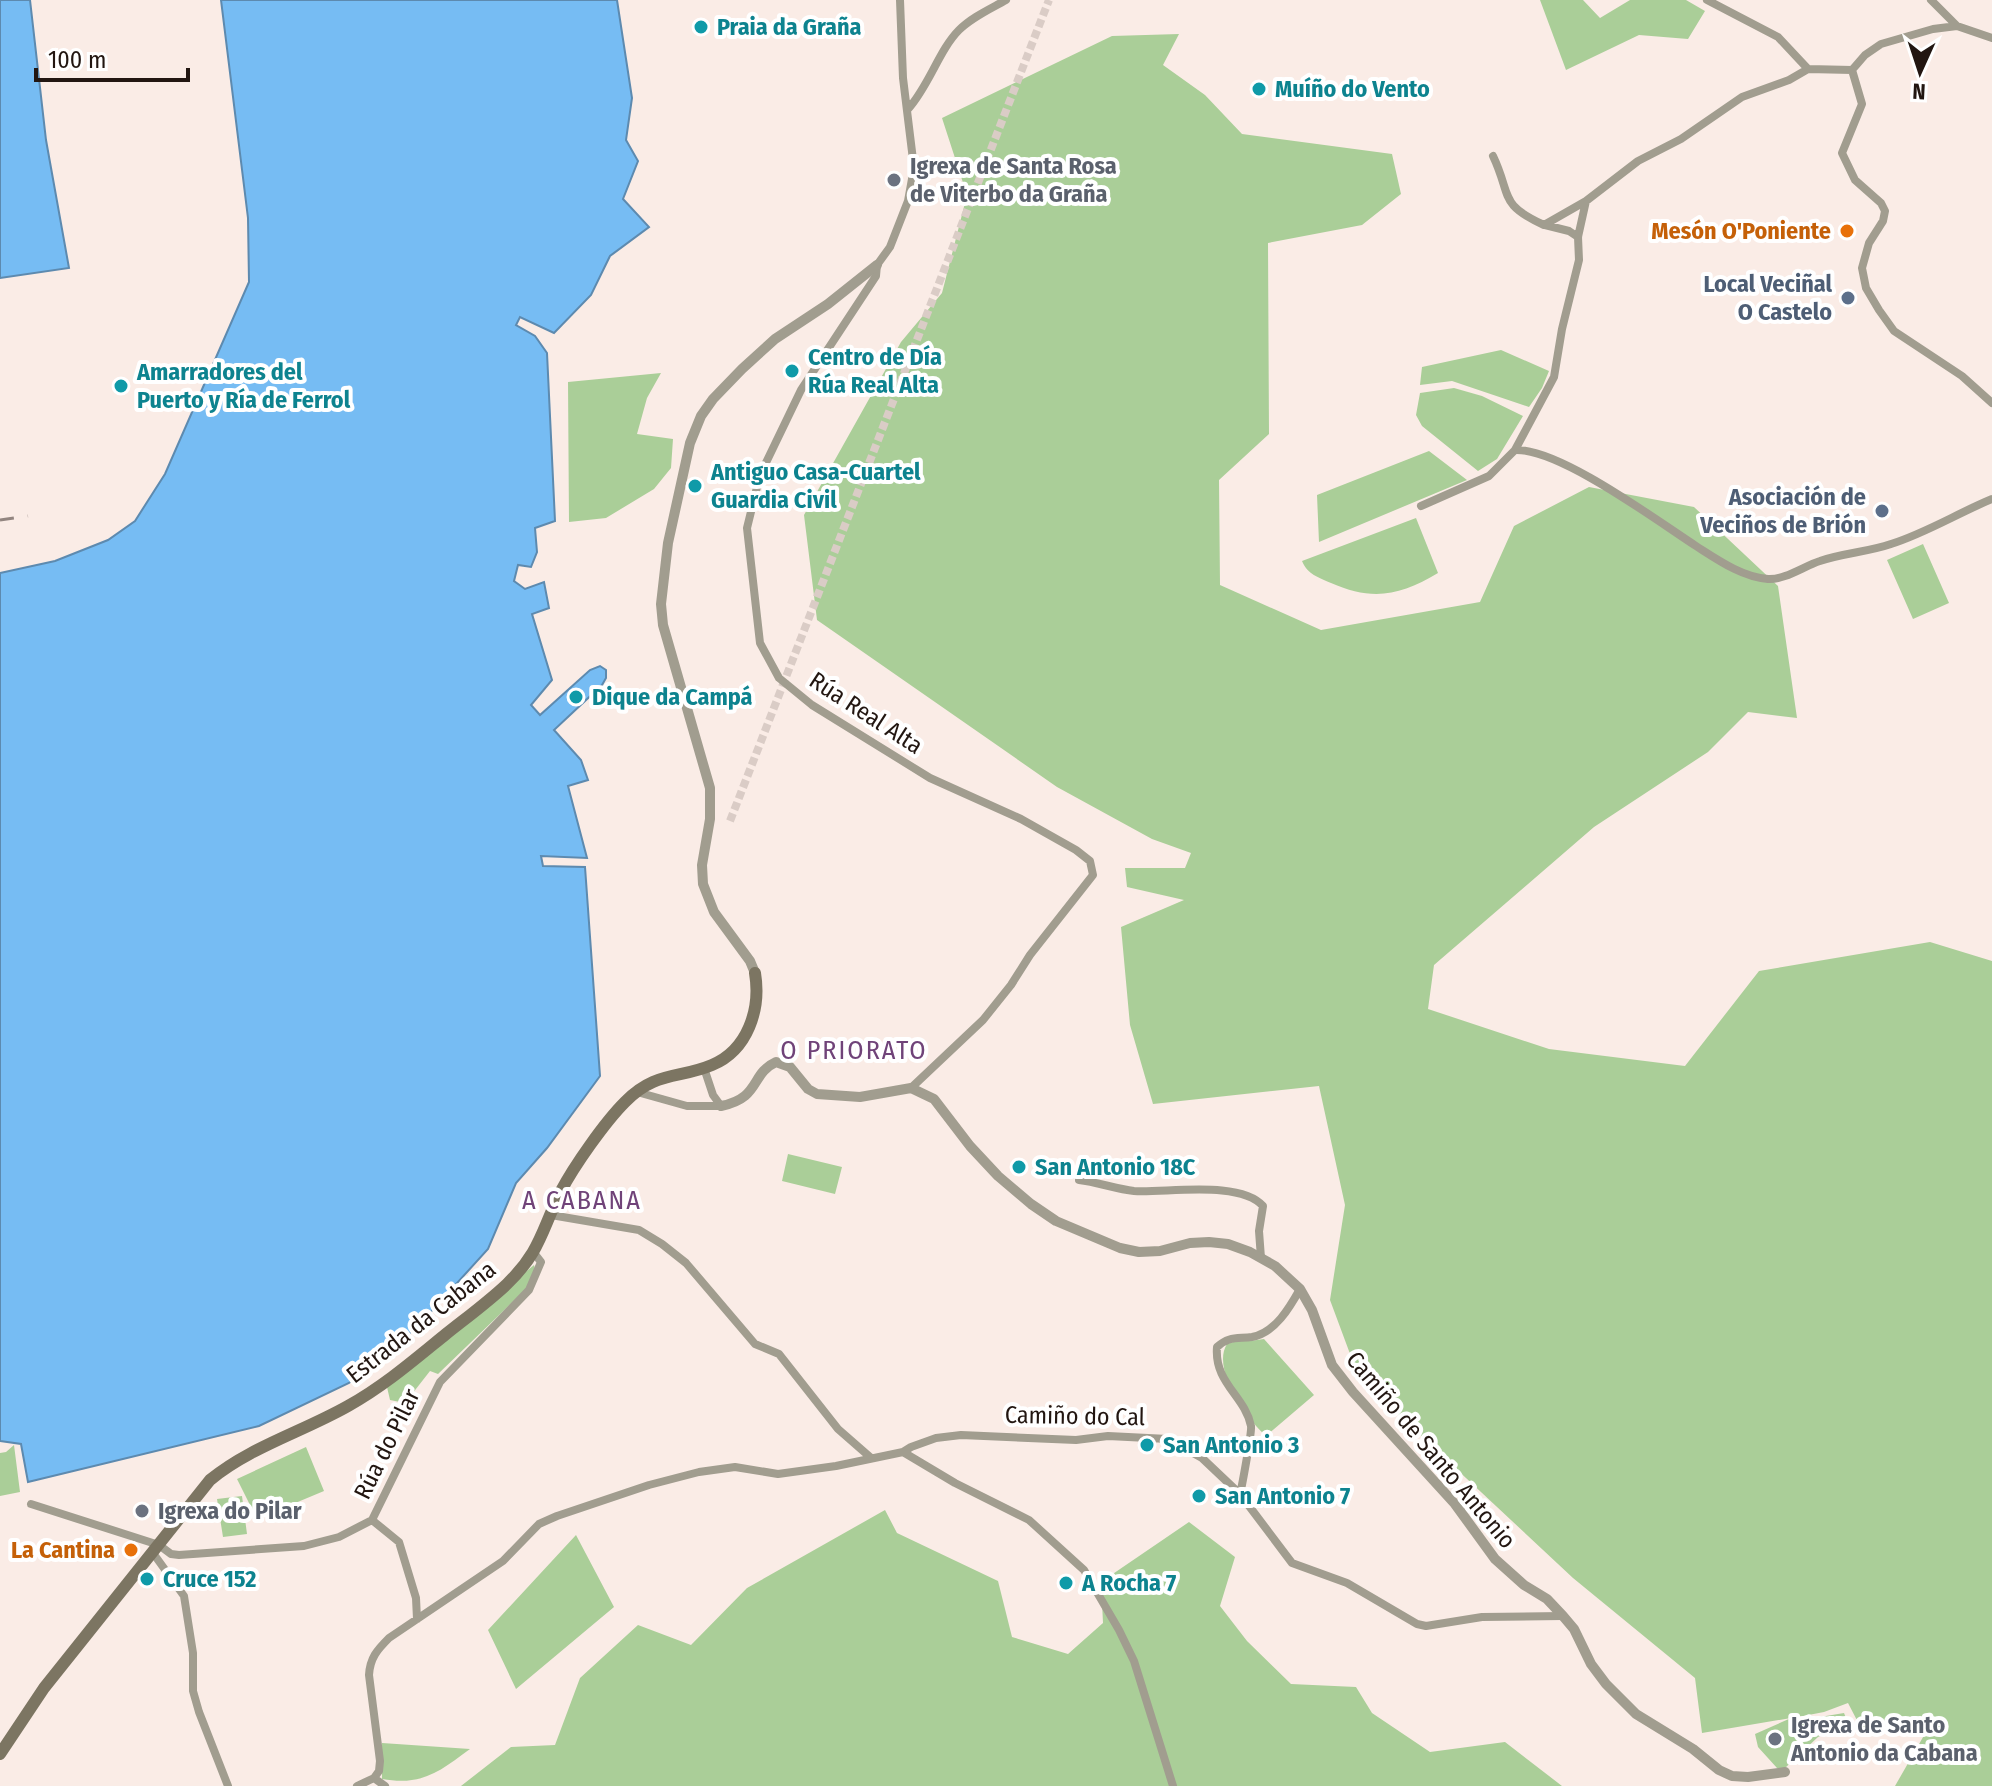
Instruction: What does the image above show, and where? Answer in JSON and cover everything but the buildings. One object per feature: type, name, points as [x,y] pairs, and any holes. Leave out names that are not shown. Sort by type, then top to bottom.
[{"type":"main road","points":[[637,1092],[668,1076],[716,1064],[734,1050],[750,1028],[756,1008],[755,973]]},
{"type":"main road","name":"Estrada da Cabana","points":[[0,1754],[44,1688],[210,1480],[245,1455],[323,1420],[389,1380],[526,1265],[570,1177],[617,1111],[637,1092]]},
{"type":"street","name":"Rúa Real Alta","points":[[900,0],[903,78],[914,168],[908,201],[890,247],[877,265],[876,276],[801,390],[760,475],[747,528],[760,643],[779,678],[812,705],[930,778],[1021,819],[1076,850],[1090,861],[1093,875],[983,1020],[911,1088]]},
{"type":"street","points":[[908,109],[956,32],[1006,0]]},
{"type":"street","points":[[1707,0],[1778,37],[1808,69]]},
{"type":"street","points":[[1931,0],[1957,26]]},
{"type":"street","points":[[1852,70],[1865,55],[1881,44],[1933,29],[1957,26],[1992,38]]},
{"type":"street","points":[[1544,225],[1586,201],[1638,161],[1681,139],[1742,97],[1789,80],[1808,69],[1852,70]]},
{"type":"street","points":[[1852,70],[1862,104],[1842,153],[1855,180],[1881,203],[1885,211],[1883,221],[1869,243],[1862,268],[1866,288],[1894,331],[1962,376],[1992,403]]},
{"type":"street","points":[[1493,156],[1501,172],[1508,200],[1522,215],[1578,237]]},
{"type":"street","points":[[1421,506],[1489,476],[1515,450],[1554,377],[1579,260],[1578,237],[1586,201]]},
{"type":"street","points":[[755,973],[714,912],[703,884],[710,788],[663,625],[661,604],[668,543],[690,443],[707,406],[775,339],[828,304],[877,265]]},
{"type":"street","points":[[1515,450],[1529,449],[1547,454],[1719,560],[1750,575],[1771,579],[1822,560],[1863,553],[1911,537],[1992,499]]},
{"type":"street","points":[[637,1092],[687,1106],[721,1106],[744,1099],[766,1068],[776,1062],[790,1067],[808,1089],[817,1094],[860,1097],[911,1088]]},
{"type":"street","points":[[704,1068],[713,1095],[721,1106]]},
{"type":"street","name":"Camiño de Santo Antonio","points":[[911,1088],[934,1099],[998,1176],[1056,1221],[1131,1251],[1160,1251],[1190,1243],[1209,1242],[1228,1244],[1275,1266],[1300,1289],[1312,1310],[1332,1365],[1353,1392],[1455,1504],[1495,1559],[1524,1585],[1547,1599],[1563,1616],[1574,1629],[1591,1664],[1636,1714],[1732,1776],[1785,1772]]},
{"type":"street","points":[[1079,1180],[1133,1191],[1203,1189],[1255,1200],[1263,1206],[1259,1231],[1261,1258]]},
{"type":"street","points":[[551,1215],[639,1230],[662,1244],[686,1263],[755,1344],[779,1354],[838,1429],[870,1457]]},
{"type":"street","name":"Rúa do Pilar","points":[[31,1504],[179,1555],[304,1546],[339,1537],[372,1520],[440,1382],[529,1290],[541,1262],[534,1253]]},
{"type":"street","points":[[1240,1494],[1251,1427],[1243,1407],[1229,1390],[1219,1369],[1217,1347],[1231,1337],[1253,1337],[1265,1331],[1287,1312],[1300,1289]]},
{"type":"street","name":"Camiño do Cal","points":[[374,1778],[380,1761],[370,1662],[389,1638],[503,1561],[539,1524],[649,1485],[699,1472],[735,1467],[778,1474],[836,1466],[903,1452],[936,1438],[961,1435],[1076,1440],[1151,1436],[1181,1445],[1202,1458],[1240,1494],[1292,1563],[1347,1583],[1417,1624],[1426,1626],[1482,1617],[1563,1616]]},
{"type":"street","points":[[903,1452],[955,1483],[1029,1520],[1084,1570],[1134,1661],[1173,1786]]},
{"type":"street","points":[[372,1520],[399,1542],[416,1598],[417,1619]]},
{"type":"street","points":[[156,1549],[184,1596],[193,1653],[193,1691],[228,1786]]},
{"type":"street","points":[[357,1786],[374,1778],[385,1786]]},
{"type":"green space","points":[[1540,0],[1583,0],[1600,18],[1630,0],[1686,0],[1705,11],[1688,39],[1639,35],[1566,70]]},
{"type":"green space","points":[[1179,34],[1163,65],[1205,95],[1242,134],[1392,154],[1401,194],[1362,225],[1268,243],[1269,434],[1219,480],[1220,585],[1321,630],[1480,602],[1514,526],[1589,487],[1694,507],[1778,586],[1797,718],[1748,712],[1708,752],[1594,827],[1434,965],[1428,1009],[1549,1049],[1685,1066],[1759,971],[1930,942],[1992,961],[1992,1786],[1895,1786],[1934,1718],[1861,1728],[1848,1703],[1798,1717],[1844,1713],[1848,1723],[1818,1737],[1785,1768],[1777,1768],[1758,1747],[1755,1734],[1791,1718],[1702,1733],[1695,1678],[1573,1578],[1359,1378],[1330,1300],[1345,1205],[1319,1086],[1153,1104],[1130,1025],[1121,927],[1184,900],[1127,887],[1125,868],[1185,868],[1191,853],[1152,839],[1057,787],[817,620],[804,515],[901,342],[942,293],[967,195],[942,118],[1112,36]]},
{"type":"green space","points":[[1501,350],[1549,371],[1529,407],[1452,381],[1420,385],[1422,367]]},
{"type":"green space","points":[[661,373],[647,398],[637,434],[673,439],[671,468],[654,489],[606,518],[569,522],[568,382]]},
{"type":"green space","points":[[1454,388],[1482,396],[1523,416],[1497,459],[1478,471],[1422,426],[1416,415],[1420,393]]},
{"type":"green space","points":[[1429,451],[1467,480],[1319,542],[1317,495]]},
{"type":"green space","points":[[1416,518],[1438,573],[1411,587],[1373,594],[1346,589],[1310,573],[1302,561]]},
{"type":"green space","points":[[1923,544],[1949,603],[1913,619],[1887,560]]},
{"type":"green space","points":[[788,1154],[842,1167],[835,1194],[782,1181]]},
{"type":"green space","points":[[534,1265],[527,1288],[438,1374],[430,1371],[405,1403],[390,1400],[387,1387]]},
{"type":"green space","points":[[1243,1339],[1264,1339],[1314,1395],[1266,1436],[1241,1406],[1227,1380],[1223,1354],[1227,1344]]},
{"type":"green space","points":[[14,1445],[20,1492],[0,1496],[0,1453]]},
{"type":"green space","points":[[306,1447],[324,1491],[257,1519],[237,1479]]},
{"type":"green space","points":[[242,1496],[247,1534],[223,1537],[217,1499]]},
{"type":"green space","points":[[885,1510],[897,1533],[998,1581],[1012,1637],[1068,1654],[1103,1623],[1101,1582],[1189,1522],[1235,1557],[1220,1606],[1247,1641],[1291,1684],[1356,1687],[1372,1713],[1430,1752],[1505,1742],[1562,1786],[461,1786],[511,1747],[555,1745],[580,1678],[638,1625],[691,1645],[747,1588]]},
{"type":"green space","points":[[576,1535],[614,1607],[516,1689],[488,1630]]},
{"type":"green space","points":[[382,1743],[470,1749],[429,1775],[396,1781],[382,1779]]},
{"type":"water","points":[[0,0],[30,0],[46,140],[69,268],[0,278]]},
{"type":"water","points":[[221,0],[617,0],[632,98],[626,140],[638,161],[623,199],[649,227],[610,256],[591,295],[554,333],[520,317],[516,325],[535,336],[547,353],[555,521],[535,528],[537,552],[531,567],[518,565],[514,581],[525,589],[544,582],[549,608],[532,614],[552,680],[531,705],[540,715],[590,670],[600,666],[606,670],[602,685],[554,730],[581,760],[588,780],[568,786],[587,858],[541,856],[543,866],[585,867],[600,1076],[547,1148],[516,1183],[488,1249],[417,1327],[349,1383],[259,1426],[28,1482],[21,1444],[0,1441],[0,573],[55,561],[108,540],[135,521],[165,474],[249,282],[248,218]]},
{"type":"tunnel","points":[[730,821],[1049,0]]},
{"type":"railway","points":[[0,520],[28,516]]},
{"type":"place","name":"Praia da Graña","points":[[701,27]]},
{"type":"place","name":"Muíño do Vento","points":[[1259,89]]},
{"type":"place","name":"Igrexa de Santa Rosa de Viterbo da Graña","points":[[894,180]]},
{"type":"place","name":"Mesón O'Poniente","points":[[1847,231]]},
{"type":"place","name":"Local Veciñal O Castelo","points":[[1848,298]]},
{"type":"place","name":"Centro de Día Rúa Real Alta","points":[[792,371]]},
{"type":"place","name":"Amarradores del Puerto y Ría de Ferrol","points":[[121,386]]},
{"type":"place","name":"Antiguo Casa-Cuartel Guardia Civil","points":[[695,486]]},
{"type":"place","name":"Asociación de Veciños de Brión","points":[[1882,511]]},
{"type":"place","name":"Dique da Campá","points":[[576,697]]},
{"type":"place","name":"San Antonio 18C","points":[[1019,1167]]},
{"type":"place","name":"San Antonio 3","points":[[1147,1445]]},
{"type":"place","name":"San Antonio 7","points":[[1199,1496]]},
{"type":"place","name":"Igrexa do Pilar","points":[[142,1511]]},
{"type":"place","name":"La Cantina","points":[[131,1550]]},
{"type":"place","name":"Cruce 152","points":[[147,1579]]},
{"type":"place","name":"A Rocha 7","points":[[1066,1583]]},
{"type":"place","name":"Igrexa de Santo Antonio da Cabana","points":[[1775,1739]]},
{"type":"district","name":"O PRIORATO","points":[[854,1050]]},
{"type":"district","name":"A CABANA","points":[[582,1200]]}]
